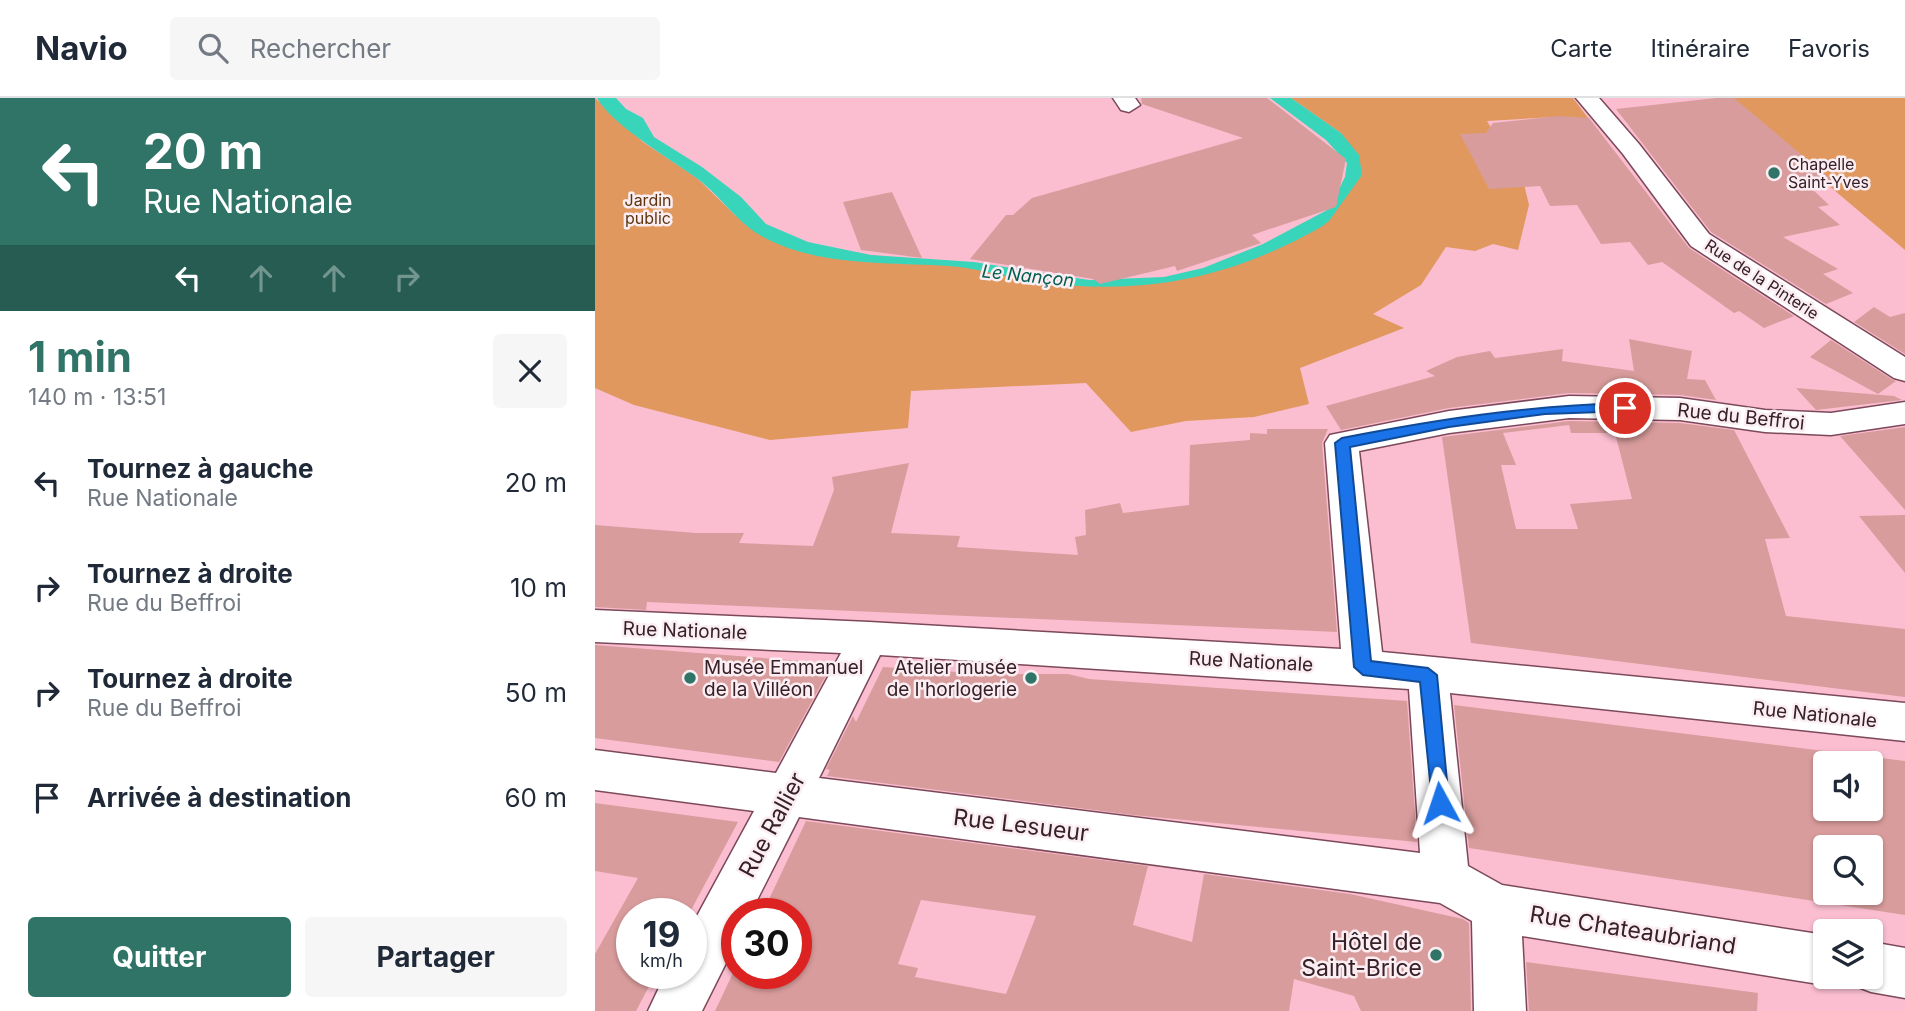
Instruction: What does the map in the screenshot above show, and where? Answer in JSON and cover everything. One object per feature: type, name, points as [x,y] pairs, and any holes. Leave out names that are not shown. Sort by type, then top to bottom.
[{"type":"street","name":"Rue de la Pinterie","points":[[1587,98],[1632,149],[1700,240],[1905,371]]},
{"type":"street","name":"Rue du Beffroi","points":[[1363,667],[1342,443],[1569,407],[1680,409],[1765,421],[1831,424],[1905,413]]},
{"type":"street","name":"Rue Nationale","points":[[595,626],[869,638],[1363,667],[1905,722]]},
{"type":"street","name":"Rue Rallier","points":[[674,1011],[869,638]]},
{"type":"street","points":[[1428,675],[1446,880]]},
{"type":"street","name":"Rue Lesueur","points":[[595,770],[1446,880]]},
{"type":"street","name":"Rue Chateaubriand","points":[[1446,880],[1496,908],[1813,958]]},
{"type":"street","points":[[1496,908],[1500,1011]]},
{"type":"street","points":[[1883,969],[1905,973]]},
{"type":"green space","name":"Jardin public","points":[[595,98],[643,142],[697,178],[736,216],[805,247],[1116,285],[1146,283],[1225,266],[1323,223],[1358,172],[1341,133],[1291,98],[1573,98],[1591,122],[1554,117],[1487,121],[1523,180],[1529,205],[1518,250],[1493,244],[1475,251],[1446,247],[1421,285],[1373,314],[1404,328],[1300,368],[1309,404],[1254,417],[1186,421],[1131,432],[1086,383],[911,391],[908,428],[770,440],[634,405],[595,388]]},
{"type":"green space","points":[[1725,98],[1905,98],[1905,250]]},
{"type":"water","name":"Le Nançon","points":[[597,98],[616,98],[626,109],[643,118],[654,137],[702,167],[741,197],[766,224],[808,242],[871,255],[974,262],[1089,280],[1164,277],[1203,268],[1263,244],[1329,209],[1345,177],[1347,163],[1326,140],[1270,98],[1291,98],[1341,133],[1359,155],[1362,175],[1329,221],[1287,245],[1253,260],[1184,279],[1113,287],[1076,286],[1037,282],[960,267],[826,258],[779,245],[749,228],[703,183],[615,119]]},
{"type":"building","points":[[1141,98],[1267,98],[1346,159],[1336,207],[1252,235],[1261,243],[1177,271],[1175,266],[1100,284],[1093,279],[970,259],[1006,215],[1013,215],[1032,198],[1243,138],[1142,104]]},
{"type":"building","points":[[1734,98],[1833,181],[1809,181],[1817,189],[1812,189],[1829,205],[1818,207],[1840,225],[1783,237],[1838,269],[1823,274],[1853,293],[1826,304],[1711,232],[1616,109]]},
{"type":"building","points":[[1559,116],[1589,118],[1689,248],[1794,316],[1764,328],[1739,311],[1734,313],[1662,262],[1648,265],[1630,242],[1601,244],[1577,205],[1550,206],[1540,186],[1489,189],[1460,134],[1486,133],[1493,123]]},
{"type":"building","points":[[892,192],[922,258],[861,250],[843,202]]},
{"type":"building","points":[[1874,307],[1890,317],[1905,313],[1905,354],[1854,322]]},
{"type":"building","points":[[1629,339],[1692,351],[1687,379],[1705,380],[1716,400],[1680,395],[1569,393],[1449,408],[1341,430],[1326,406],[1435,376],[1426,371],[1457,357],[1490,351],[1495,358],[1563,349],[1562,361],[1634,371]]},
{"type":"building","points":[[1831,340],[1896,381],[1878,394],[1810,357]]},
{"type":"building","points":[[1796,388],[1894,396],[1902,400],[1816,410]]},
{"type":"building","points":[[1569,421],[1680,423],[1734,430],[1790,538],[1765,539],[1786,616],[1905,629],[1905,697],[1471,643],[1442,437]],"holes":[[[1569,425],[1571,433],[1615,433],[1632,499],[1570,504],[1578,529],[1516,529],[1501,465],[1516,465],[1503,433]]]},
{"type":"building","points":[[1905,427],[1905,510],[1840,436]]},
{"type":"building","points":[[1267,429],[1328,429],[1322,443],[1337,632],[647,602],[646,610],[595,607],[595,525],[696,533],[744,533],[739,543],[813,546],[834,490],[832,477],[909,463],[891,533],[960,536],[957,547],[1078,555],[1075,537],[1086,535],[1085,510],[1120,503],[1123,513],[1189,505],[1190,445],[1250,440],[1250,433],[1267,434]]},
{"type":"building","points":[[1905,515],[1905,573],[1859,516]]},
{"type":"building","points":[[595,645],[828,663],[830,668],[779,762],[595,738]]},
{"type":"building","points":[[883,667],[985,674],[1068,674],[1089,679],[1407,701],[1417,842],[1133,815],[827,776],[830,770],[826,769],[853,716],[856,722]]},
{"type":"building","points":[[1454,705],[1824,751],[1813,751],[1813,821],[1883,821],[1883,758],[1905,761],[1905,915],[1840,905],[1883,905],[1883,835],[1813,835],[1813,901],[1469,848]]},
{"type":"building","points":[[595,803],[738,822],[698,898],[627,898],[638,878],[595,871]]},
{"type":"building","points":[[806,821],[1148,866],[1133,925],[1192,942],[1204,874],[1350,894],[1463,919],[1469,923],[1471,1011],[1361,1011],[1354,996],[1294,979],[1289,1011],[715,1011],[725,989],[812,989],[812,898],[770,898]],"holes":[[[921,900],[1036,916],[1006,994],[915,977],[918,968],[898,964]]]},
{"type":"building","points":[[616,917],[616,989],[648,989],[636,1011],[595,1011],[595,954]]},
{"type":"building","points":[[1526,962],[1758,993],[1757,1011],[1529,1011]]},
{"type":"place","name":"Chapelle Saint-Yves","points":[[1774,173]]},
{"type":"place","name":"Musée Emmanuel de la Villéon","points":[[690,678]]},
{"type":"place","name":"Atelier musée de l'horlogerie","points":[[1031,678]]},
{"type":"place","name":"Hôtel de Saint-Brice","points":[[1436,955]]},
{"type":"route","points":[[1440,803],[1428,675],[1363,667],[1342,443],[1449,422],[1569,407],[1625,408]]}]
